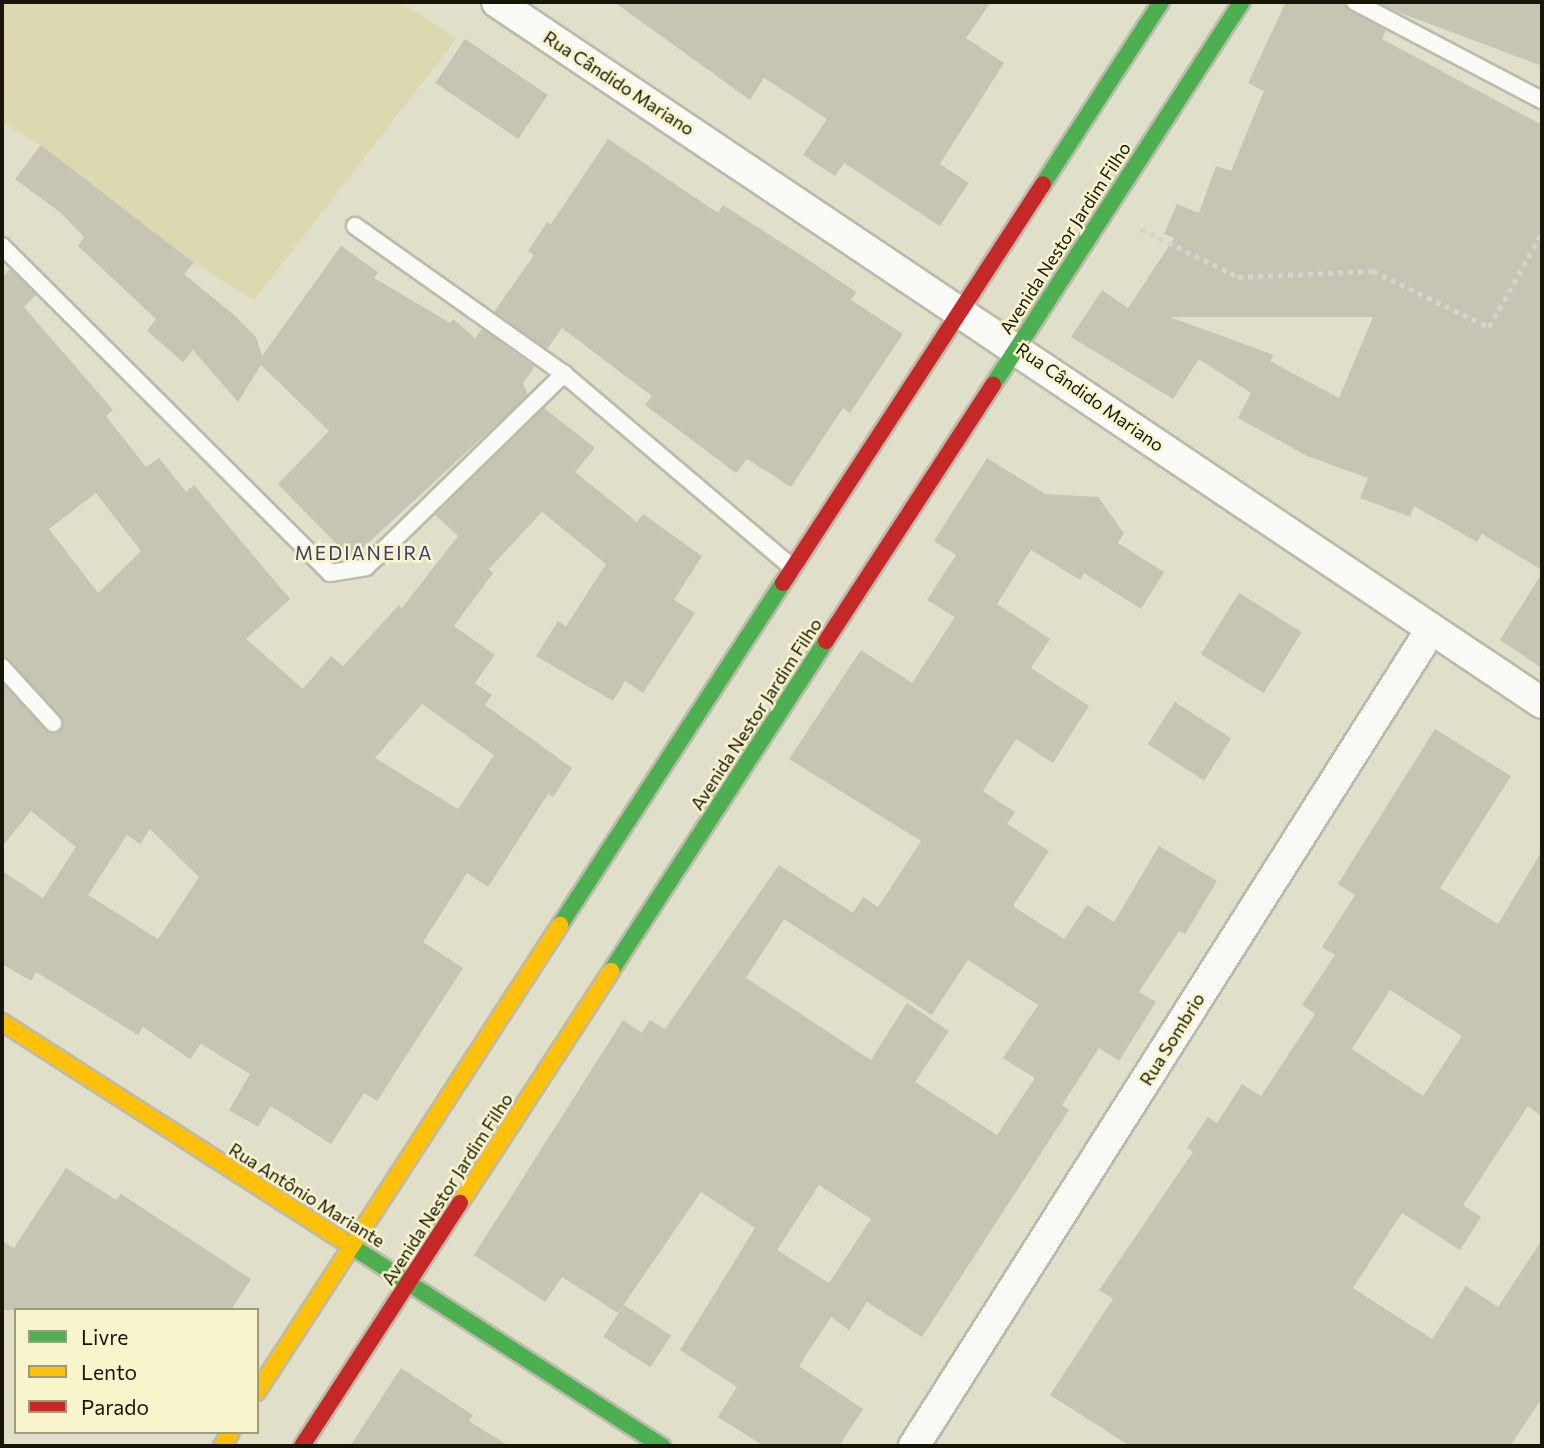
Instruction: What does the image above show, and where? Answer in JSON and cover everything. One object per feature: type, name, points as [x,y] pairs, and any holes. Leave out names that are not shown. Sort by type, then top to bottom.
[{"type":"main road","points":[[259,1389],[1161,2]]},
{"type":"main road","name":"Avenida Nestor Jardim Filho","points":[[302,1446],[1242,2]]},
{"type":"main road","name":"Rua Antônio Mariante","points":[[2,1022],[662,1446]]},
{"type":"street","name":"Rua Cândido Mariano","points":[[513,6],[1430,631],[1542,703]]},
{"type":"street","name":"Rua Sombrio","points":[[914,1446],[1430,631]]},
{"type":"lane","points":[[1355,2],[1542,100]]},
{"type":"lane","points":[[355,226],[565,374],[793,568]]},
{"type":"lane","points":[[2,246],[330,573],[366,567],[565,374]]},
{"type":"lane","points":[[2,667],[53,723]]},
{"type":"path","points":[[1108,207],[1238,277],[1373,271],[1489,327],[1542,232]]},
{"type":"shaded area","points":[[2,2],[400,2],[457,38],[254,300],[194,263],[41,145],[2,123]]},
{"type":"building","points":[[614,2],[991,2],[966,38],[1004,63],[940,164],[969,183],[940,226],[844,163],[835,176],[803,155],[827,119],[764,78],[750,100]]},
{"type":"building","points":[[1286,2],[1345,2],[1350,11],[1386,30],[1382,39],[1542,125],[1542,570],[1482,534],[1477,542],[1414,506],[1410,517],[1360,498],[1368,478],[1307,456],[1238,418],[1251,393],[1199,359],[1173,399],[1071,337],[1102,290],[1128,308],[1174,238],[1164,234],[1177,204],[1199,213],[1216,166],[1231,171],[1264,91],[1248,83]],"holes":[[[1170,317],[1373,317],[1339,398],[1270,361],[1274,355]]]},
{"type":"building","points":[[1377,2],[1542,2],[1542,66],[1395,11]]},
{"type":"building","points":[[465,39],[548,95],[518,139],[435,83]]},
{"type":"building","points":[[608,139],[718,213],[723,205],[807,259],[856,292],[851,300],[903,334],[850,413],[843,408],[791,487],[747,459],[736,473],[645,405],[652,396],[562,328],[547,349],[494,312],[534,255],[528,251],[547,222],[551,224]]},
{"type":"building","points":[[41,145],[194,263],[184,274],[256,337],[262,356],[341,246],[378,272],[374,278],[450,323],[453,319],[475,338],[482,329],[535,367],[523,383],[528,395],[351,559],[278,484],[329,431],[261,365],[238,402],[193,350],[183,362],[147,331],[156,319],[78,246],[84,237],[61,213],[15,179]]},
{"type":"building","points":[[10,269],[36,295],[24,307],[113,410],[106,416],[146,467],[159,458],[186,492],[194,485],[290,599],[246,639],[303,689],[331,656],[343,666],[399,605],[402,608],[458,536],[435,515],[544,408],[595,448],[575,472],[637,522],[643,514],[702,556],[674,600],[695,613],[643,693],[625,681],[613,701],[536,656],[558,621],[566,626],[606,564],[542,512],[489,569],[493,573],[454,626],[495,655],[475,683],[492,695],[485,705],[572,768],[553,797],[548,794],[488,887],[467,873],[423,942],[463,968],[377,1101],[364,1093],[331,1144],[271,1106],[258,1127],[229,1110],[250,1074],[201,1044],[190,1059],[143,1027],[138,1035],[36,972],[31,981],[2,964],[2,871],[43,898],[76,847],[31,811],[2,847],[2,682],[49,733],[60,731],[63,721],[2,657],[2,277]],"holes":[[[96,493],[141,551],[98,593],[49,529]],[[422,704],[494,755],[458,809],[375,758]],[[150,829],[199,877],[158,939],[88,895],[127,835],[140,844]]]},
{"type":"building","points":[[987,458],[1045,494],[1098,497],[1124,533],[1118,543],[1164,572],[1141,609],[1084,573],[1080,580],[1031,550],[997,604],[1050,639],[1031,668],[1089,706],[1053,763],[1016,739],[983,791],[1015,812],[1007,824],[1049,851],[1013,906],[1064,939],[1087,905],[1114,922],[1159,846],[1217,881],[1185,934],[1179,931],[1139,992],[1156,1002],[1119,1061],[1099,1048],[1062,1105],[1069,1110],[922,1337],[867,1302],[849,1330],[831,1317],[799,1366],[863,1409],[839,1446],[764,1446],[718,1417],[737,1387],[680,1350],[755,1228],[701,1192],[618,1313],[562,1277],[545,1302],[474,1255],[623,1020],[642,1033],[650,1020],[665,1029],[779,865],[853,913],[863,897],[878,907],[921,841],[789,759],[861,650],[912,683],[955,617],[927,600],[956,555],[934,541]],"holes":[[[784,919],[932,1015],[968,960],[1038,1005],[1003,1058],[1035,1078],[997,1135],[915,1082],[949,1031],[907,1003],[871,1060],[746,978]],[[819,1185],[871,1219],[829,1283],[777,1250]]]},
{"type":"building","points":[[1542,573],[1542,668],[1500,640]]},
{"type":"building","points":[[1239,593],[1302,632],[1264,693],[1201,654]]},
{"type":"building","points":[[1175,702],[1231,738],[1204,780],[1148,744]]},
{"type":"building","points":[[1435,729],[1511,776],[1440,888],[1498,924],[1542,851],[1542,1116],[1528,1106],[1463,1205],[1481,1217],[1460,1250],[1402,1213],[1353,1288],[1432,1339],[1466,1286],[1498,1307],[1542,1240],[1542,1398],[1510,1446],[1130,1446],[1050,1395],[1113,1299],[1099,1290],[1193,1152],[1187,1148],[1208,1117],[1217,1123],[1242,1084],[1261,1096],[1315,1014],[1302,1005],[1335,955],[1322,947],[1355,895],[1338,884]],"holes":[[[1390,990],[1462,1036],[1423,1096],[1352,1049]]]},
{"type":"building","points":[[66,1168],[116,1200],[121,1194],[251,1279],[232,1308],[2,1310],[2,1241],[14,1248]]},
{"type":"building","points":[[624,1305],[671,1335],[650,1367],[603,1337]]},
{"type":"building","points":[[401,1368],[473,1415],[469,1421],[509,1446],[350,1446]]},
{"type":"traffic: fast","points":[[1043,184],[1161,2]]},
{"type":"traffic: fast","points":[[993,385],[1242,2]]},
{"type":"traffic: fast","points":[[560,925],[783,583]]},
{"type":"traffic: fast","points":[[611,971],[826,641]]},
{"type":"traffic: fast","points":[[342,1240],[662,1446]]},
{"type":"traffic: slow","points":[[259,1389],[560,925]]},
{"type":"traffic: slow","points":[[460,1203],[611,971]]},
{"type":"traffic: slow","points":[[2,1022],[342,1240]]},
{"type":"traffic: slow","points":[[222,1446],[230,1434]]},
{"type":"traffic: jam","points":[[783,583],[1043,184]]},
{"type":"traffic: jam","points":[[826,641],[993,385]]},
{"type":"traffic: jam","points":[[302,1446],[460,1203]]},
{"type":"district","name":"MEDIANEIRA","points":[[364,553]]}]
